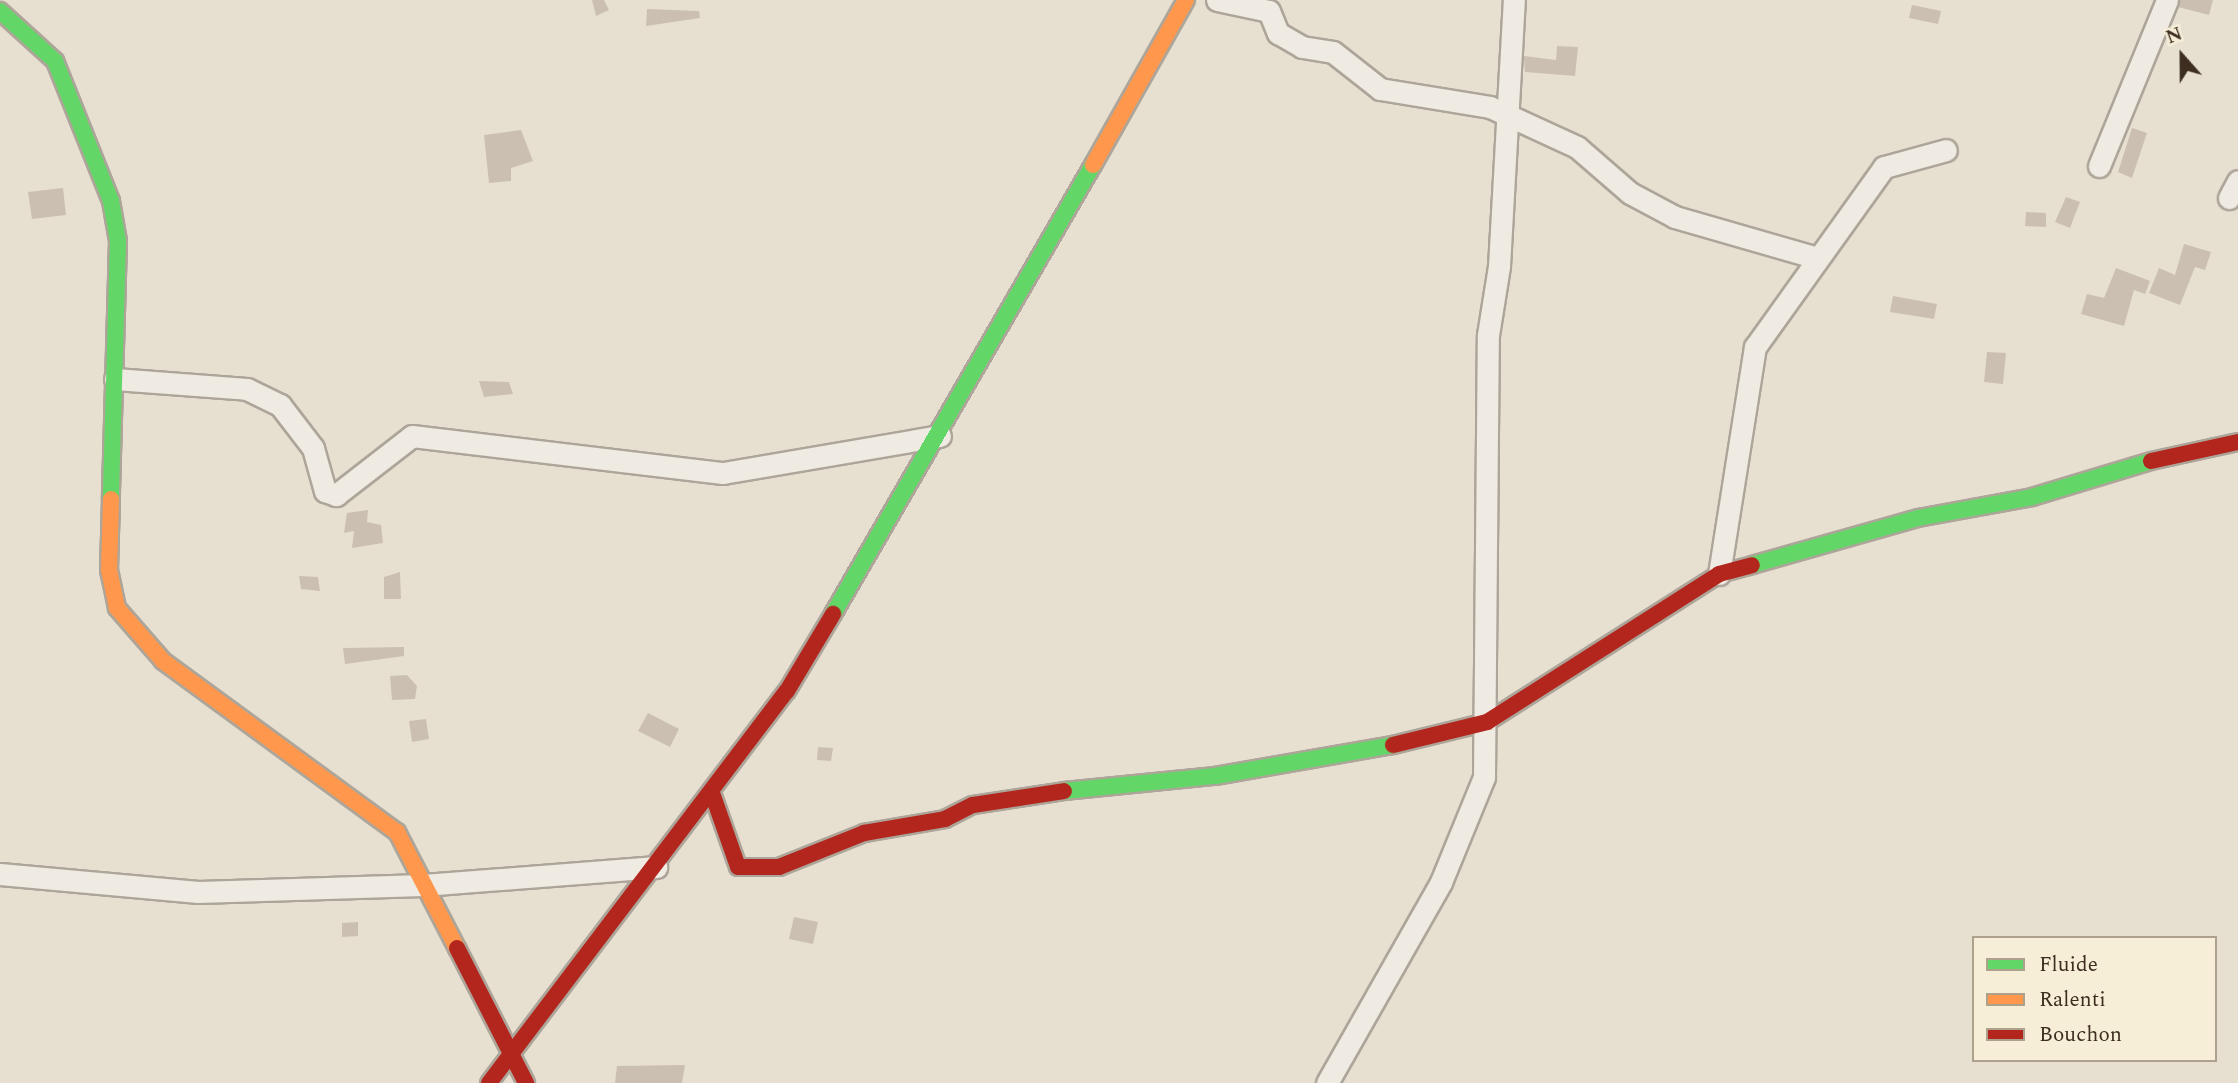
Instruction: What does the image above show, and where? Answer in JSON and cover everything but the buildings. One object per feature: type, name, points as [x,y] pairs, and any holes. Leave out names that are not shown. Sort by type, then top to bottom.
[{"type":"street","points":[[489,1083],[656,867],[787,691],[940,436],[1186,0]]},
{"type":"street","points":[[1217,0],[1269,10],[1278,33],[1302,47],[1333,52],[1380,89],[1411,90],[1506,115],[1577,147],[1629,193],[1675,217],[1817,258]]},
{"type":"street","points":[[1328,1083],[1420,922],[1473,811],[1484,777],[1488,335],[1499,266],[1514,0]]},
{"type":"street","points":[[2099,166],[2167,0]]},
{"type":"street","points":[[0,12],[55,61],[101,170],[118,241],[109,570],[117,608],[163,661],[397,832],[526,1083]]},
{"type":"street","points":[[1719,573],[1755,347],[1884,167],[1946,150]]},
{"type":"street","points":[[115,379],[247,389],[280,405],[313,448],[325,491],[336,495],[412,436],[723,474],[940,436]]},
{"type":"street","points":[[712,793],[738,867],[779,867],[864,833],[945,819],[972,805],[1142,779],[1215,776],[1486,722],[1719,573],[1918,518],[2032,497],[2180,452],[2238,442]]},
{"type":"street","points":[[0,874],[198,892],[424,885],[656,867]]},
{"type":"traffic: fast","points":[[0,11],[55,61],[111,201],[118,241],[111,499]]},
{"type":"traffic: fast","points":[[833,614],[1093,165]]},
{"type":"traffic: fast","points":[[1752,565],[1918,518],[2032,497],[2151,461]]},
{"type":"traffic: fast","points":[[1064,791],[1215,776],[1393,745]]},
{"type":"traffic: slow","points":[[1093,165],[1186,0]]},
{"type":"traffic: slow","points":[[111,499],[109,570],[117,608],[163,661],[397,832],[457,948]]},
{"type":"traffic: jam","points":[[2151,461],[2238,442]]},
{"type":"traffic: jam","points":[[1393,745],[1487,722],[1719,574],[1752,565]]},
{"type":"traffic: jam","points":[[489,1083],[787,691],[833,614]]},
{"type":"traffic: jam","points":[[712,793],[738,867],[779,867],[864,833],[945,819],[973,805],[1064,791]]},
{"type":"traffic: jam","points":[[457,948],[526,1083]]}]
